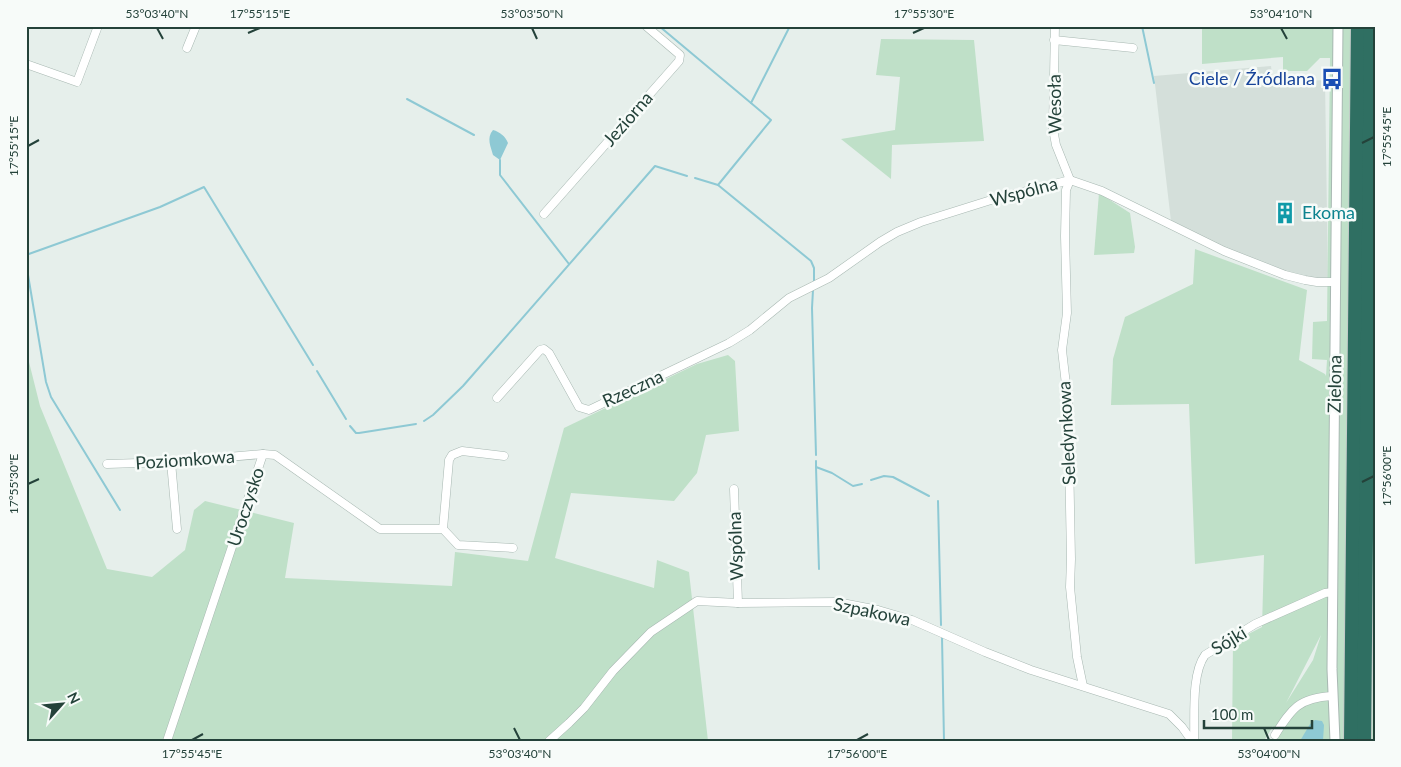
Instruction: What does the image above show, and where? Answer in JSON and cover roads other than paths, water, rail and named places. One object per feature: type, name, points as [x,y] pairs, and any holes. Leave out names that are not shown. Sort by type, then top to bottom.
[{"type":"highway","points":[[1351,741],[1358,26]]},
{"type":"highway","points":[[1364,741],[1371,26]]},
{"type":"street","points":[[26,64],[77,82],[98,26]]},
{"type":"street","points":[[187,48],[196,26]]},
{"type":"street","name":"Jeziorna","points":[[544,214],[679,60],[680,55],[646,26]]},
{"type":"street","name":"Wesoła","points":[[1055,26],[1053,129],[1056,144],[1070,180]]},
{"type":"street","name":"Zielona","points":[[1335,741],[1332,696],[1338,26]]},
{"type":"street","points":[[1054,40],[1133,48]]},
{"type":"street","name":"Wspólna","points":[[729,343],[750,330],[789,298],[829,278],[897,232],[921,222],[975,205],[1070,180],[1102,191],[1224,251],[1284,275],[1305,280],[1336,282]]},
{"type":"street","name":"Seledynkowa","points":[[1070,180],[1066,190],[1067,313],[1062,350],[1068,402],[1072,559],[1070,587],[1076,657],[1083,686]]},
{"type":"street","name":"Rzeczna","points":[[497,398],[540,350],[544,349],[549,353],[579,407],[589,410],[729,343]]},
{"type":"street","points":[[504,456],[462,450],[452,455],[449,460],[443,529],[458,544],[513,548]]},
{"type":"street","name":"Poziomkowa","points":[[107,464],[171,462],[263,454]]},
{"type":"street","name":"Uroczysko","points":[[167,741],[263,454],[275,455],[380,529],[443,529]]},
{"type":"street","points":[[171,462],[176,529]]},
{"type":"street","name":"Wspólna","points":[[734,489],[738,603]]},
{"type":"street","name":"Sójki","points":[[1193,741],[1196,676],[1199,663],[1205,655],[1256,624],[1325,593],[1333,592]]},
{"type":"street","name":"Szpakowa","points":[[549,741],[584,708],[613,671],[651,632],[697,601],[738,603],[836,602],[878,610],[912,620],[1031,670],[1168,714],[1193,741]]},
{"type":"street","points":[[1275,735],[1293,709],[1301,703],[1309,699],[1332,696]]},
{"type":"water","points":[[493,130],[502,135],[508,143],[500,160],[493,155],[490,146],[489,139]]},
{"type":"water","points":[[1315,720],[1322,721],[1324,725],[1323,741],[1300,741],[1310,724]]},
{"type":"waterway","points":[[659,26],[751,103]]},
{"type":"waterway","points":[[718,185],[771,120],[751,103],[790,26]]},
{"type":"waterway","points":[[1142,26],[1154,83]]},
{"type":"waterway","points":[[407,99],[474,135]]},
{"type":"waterway","points":[[500,160],[500,175],[569,264]]},
{"type":"waterway","points":[[424,421],[433,415],[463,386],[655,166],[687,176]]},
{"type":"waterway","points":[[695,178],[718,185],[811,261],[814,268],[814,281]]},
{"type":"waterway","points":[[26,255],[160,207],[204,187],[313,365]]},
{"type":"waterway","points":[[26,263],[46,382],[51,397],[120,510]]},
{"type":"waterway","points":[[813,290],[816,455]]},
{"type":"waterway","points":[[317,371],[346,419]]},
{"type":"waterway","points":[[350,426],[356,433],[359,433],[416,424]]},
{"type":"waterway","points":[[816,461],[816,467],[832,473],[853,486],[862,484]]},
{"type":"waterway","points":[[816,467],[819,569]]},
{"type":"waterway","points":[[871,480],[884,476],[893,477],[929,496]]},
{"type":"waterway","points":[[938,501],[941,625]]},
{"type":"waterway","points":[[942,637],[944,741]]},
{"type":"place","name":"Ciele / Źródlana","points":[[1332,79]]},
{"type":"place","name":"Ekoma","points":[[1285,213]]}]
